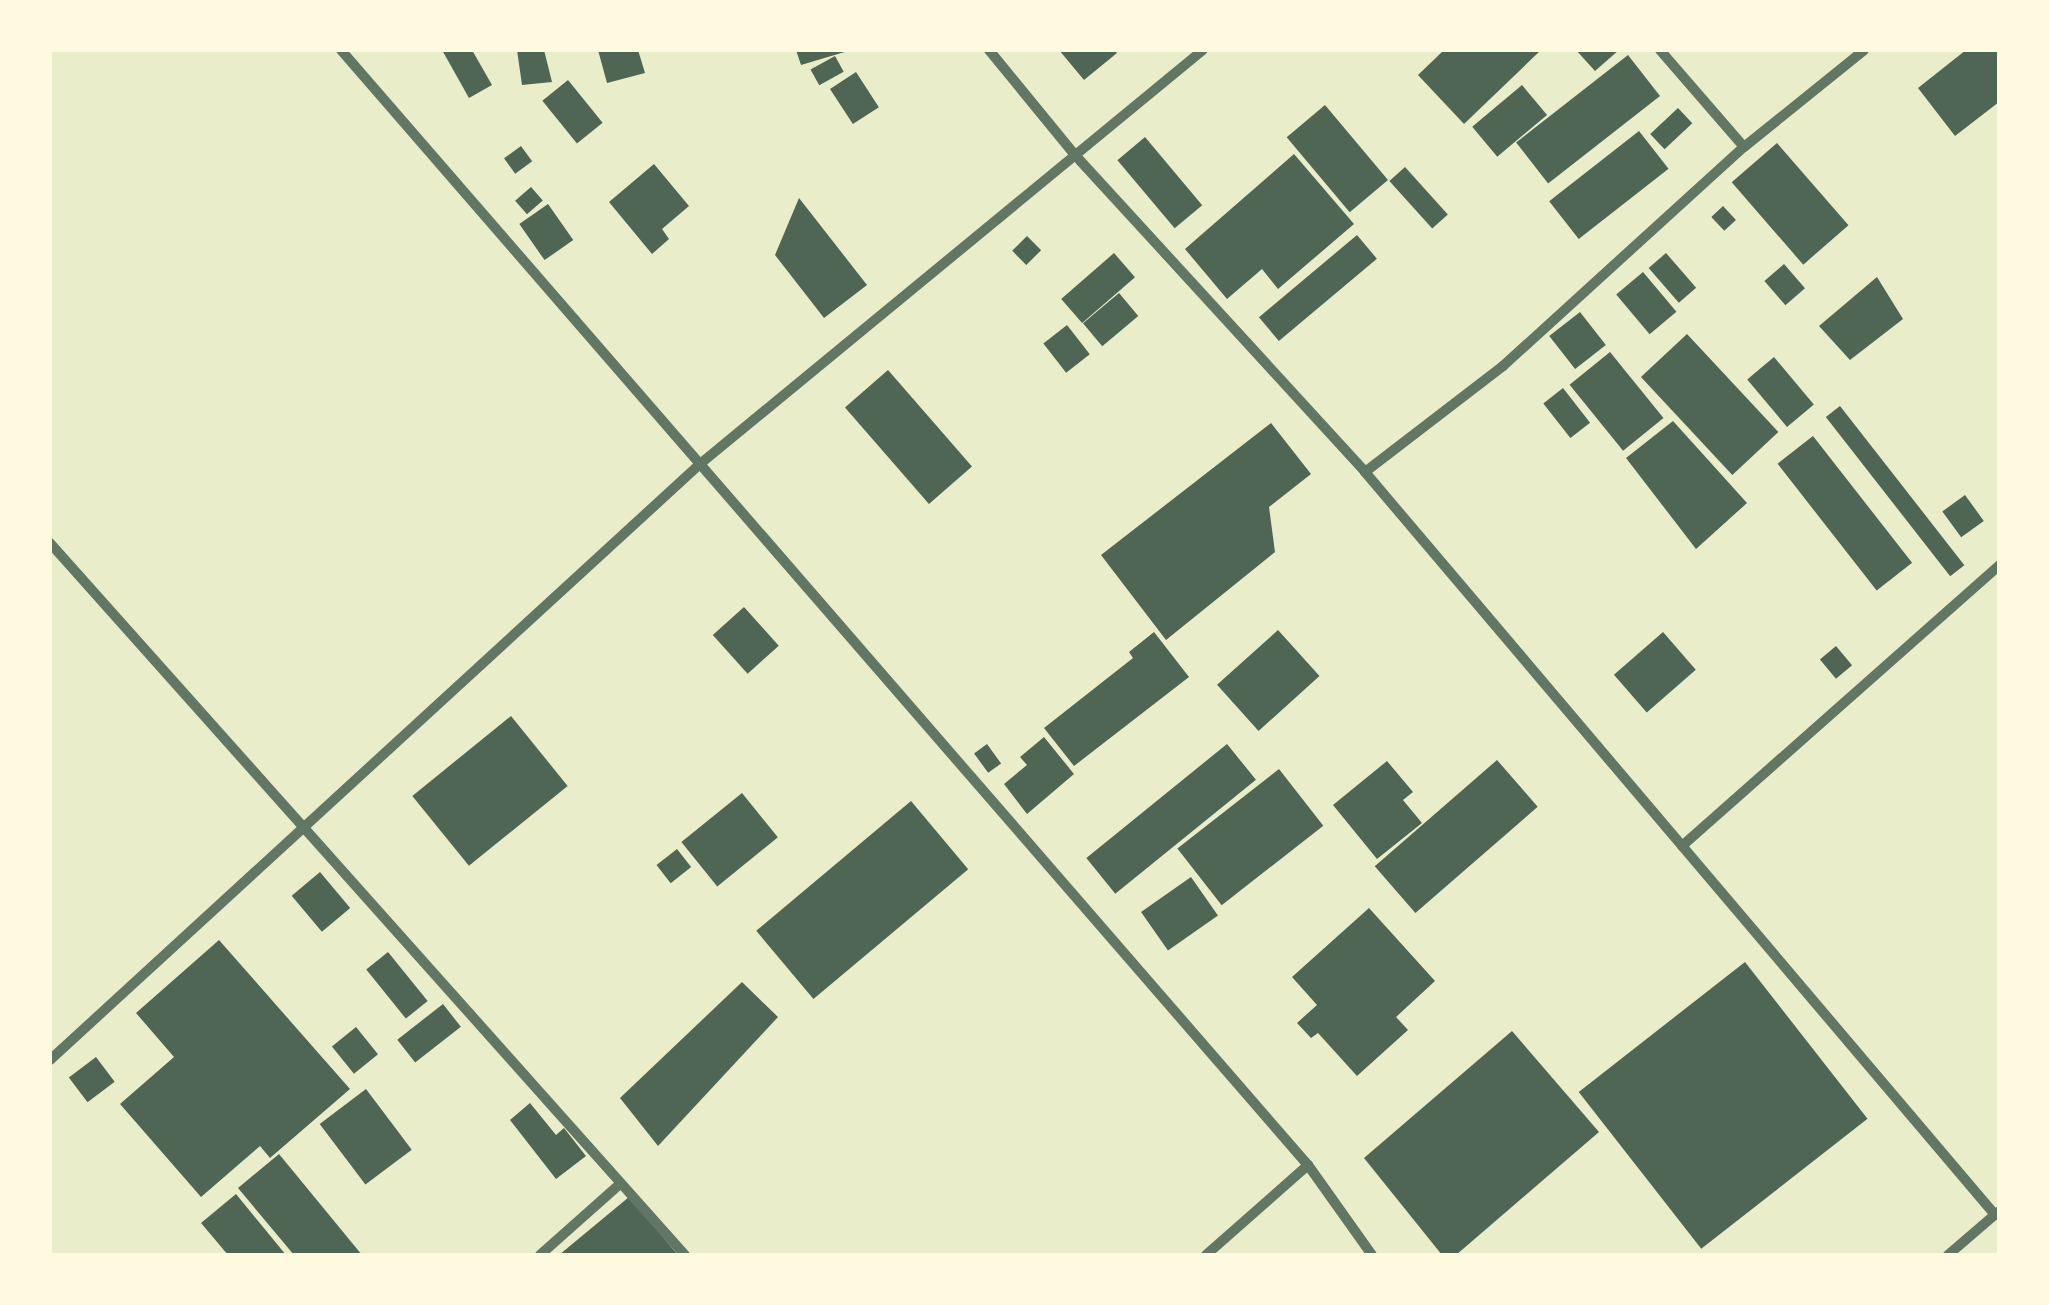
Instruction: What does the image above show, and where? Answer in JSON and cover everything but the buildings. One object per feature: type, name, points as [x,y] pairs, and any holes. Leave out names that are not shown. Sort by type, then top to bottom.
[{"type":"street","points":[[341,50],[1308,1165],[1372,1255]]},
{"type":"street","points":[[989,50],[1074,156],[1365,472],[1997,1214],[1948,1255]]},
{"type":"street","points":[[50,1060],[700,464],[1203,50]]},
{"type":"street","points":[[1660,50],[1744,147]]},
{"type":"street","points":[[1365,472],[1503,366],[1744,147],[1864,50]]},
{"type":"street","points":[[50,543],[686,1255]]},
{"type":"street","points":[[1682,846],[1999,566]]},
{"type":"street","points":[[1206,1255],[1308,1165]]},
{"type":"street","points":[[540,1255],[621,1183]]}]
